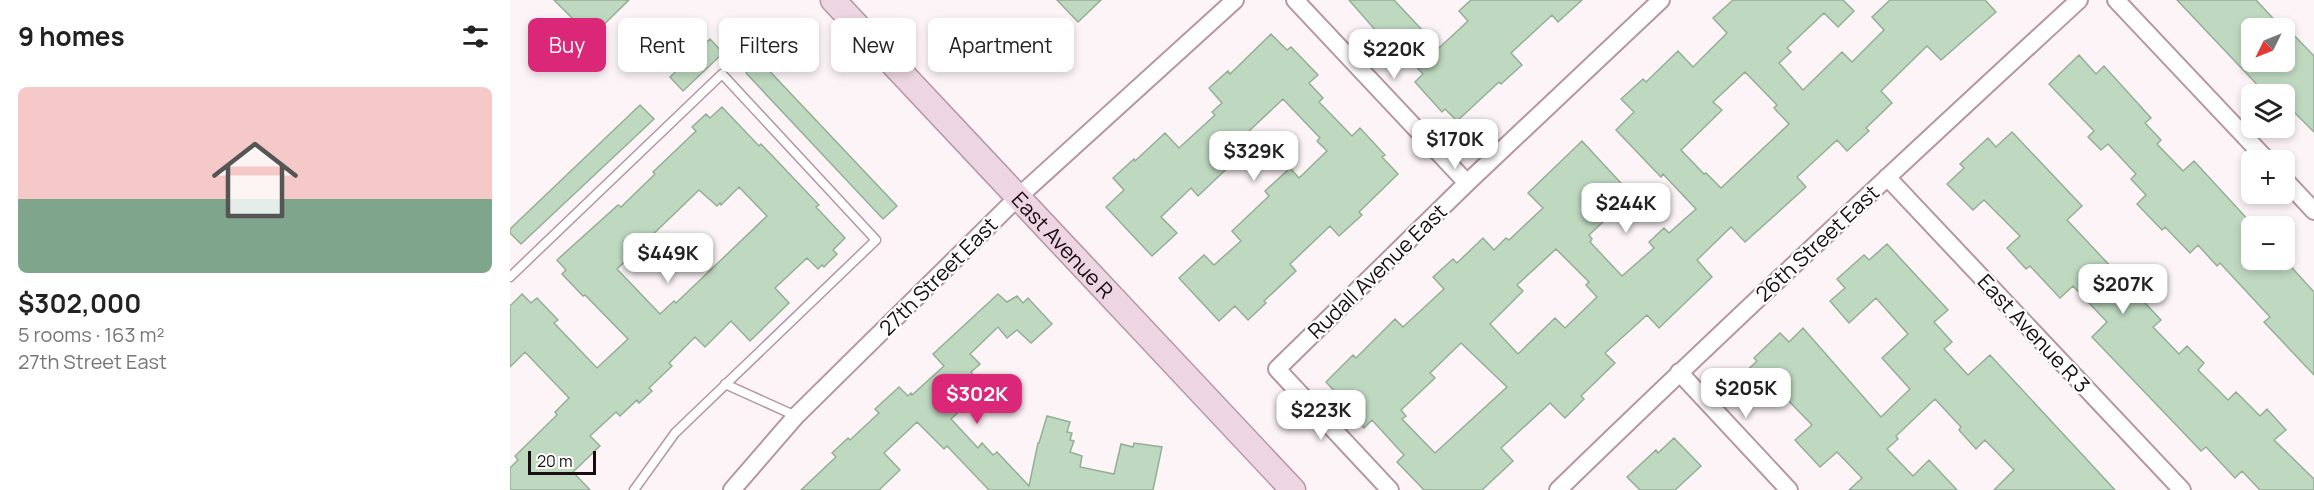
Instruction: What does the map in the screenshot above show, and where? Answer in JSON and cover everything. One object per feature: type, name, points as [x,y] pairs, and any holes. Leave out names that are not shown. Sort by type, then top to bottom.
[{"type":"main road","name":"East Avenue R","points":[[833,0],[1293,490]]},
{"type":"street","name":"27th Street East","points":[[732,490],[796,416],[1017,198],[1235,0]]},
{"type":"street","points":[[1295,0],[1467,183]]},
{"type":"street","name":"Rudall Avenue East","points":[[1390,490],[1277,369],[1467,183],[1661,0]]},
{"type":"street","name":"26th Street East","points":[[1558,490],[1679,372],[2079,0]]},
{"type":"street","points":[[2116,0],[2258,150]]},
{"type":"street","name":"East Avenue R 3","points":[[1887,177],[2182,490]]},
{"type":"street","points":[[2295,191],[2314,211]]},
{"type":"street","points":[[1679,372],[1788,490]]},
{"type":"lane","points":[[510,277],[722,75],[876,240],[675,433],[634,490]]},
{"type":"lane","points":[[725,384],[796,416]]},
{"type":"building","points":[[554,0],[629,0],[606,22],[606,18],[572,18]]},
{"type":"building","points":[[1057,0],[1101,0],[1078,22]]},
{"type":"building","points":[[1349,0],[1394,0],[1439,48],[1468,21],[1459,11],[1471,0],[1582,0],[1558,22],[1552,15],[1511,53],[1522,65],[1501,84],[1499,82],[1457,121],[1445,109],[1442,112],[1415,82],[1423,74],[1388,36],[1384,40]]},
{"type":"building","points":[[1733,0],[1843,0],[1854,11],[1838,27],[1824,13],[1787,48],[1791,52],[1779,63],[1803,90],[1842,52],[1852,62],[1884,30],[1872,17],[1890,0],[1985,0],[1996,12],[1941,60],[1927,46],[1881,91],[1892,103],[1866,128],[1869,131],[1847,151],[1837,140],[1797,177],[1806,187],[1745,242],[1731,227],[1697,260],[1712,277],[1659,328],[1647,315],[1605,353],[1615,363],[1581,396],[1584,399],[1565,418],[1550,403],[1501,448],[1513,461],[1482,490],[1424,490],[1397,462],[1404,455],[1372,420],[1364,428],[1326,382],[1353,355],[1356,358],[1395,319],[1403,327],[1444,289],[1433,277],[1453,259],[1457,263],[1483,238],[1494,250],[1506,238],[1509,240],[1543,208],[1528,193],[1582,141],[1632,195],[1589,235],[1592,239],[1590,242],[1622,276],[1654,248],[1649,242],[1664,228],[1669,233],[1696,209],[1663,174],[1661,177],[1616,130],[1634,112],[1621,99],[1643,79],[1646,82],[1678,51],[1693,67],[1727,33],[1713,18]],"holes":[[[1745,72],[1777,105],[1774,108],[1789,124],[1721,188],[1681,150],[1722,110],[1713,102]],[[1556,249],[1589,282],[1586,285],[1597,297],[1565,328],[1555,318],[1518,354],[1490,324],[1523,291],[1517,285]],[[1461,343],[1507,387],[1435,453],[1402,419],[1406,416],[1401,410],[1435,378],[1430,373]]]},
{"type":"building","points":[[2177,0],[2256,0],[2273,18],[2241,18],[2241,68]]},
{"type":"building","points":[[1271,34],[1287,50],[1291,47],[1318,75],[1309,83],[1323,98],[1319,102],[1352,136],[1360,128],[1385,155],[1382,157],[1398,174],[1359,212],[1362,215],[1339,236],[1330,226],[1290,264],[1296,271],[1264,301],[1266,303],[1248,320],[1235,306],[1219,321],[1179,278],[1204,255],[1214,265],[1241,241],[1232,231],[1269,196],[1265,191],[1290,168],[1299,178],[1327,151],[1317,141],[1320,138],[1283,99],[1249,131],[1257,140],[1198,196],[1191,188],[1161,217],[1177,233],[1152,256],[1106,207],[1124,190],[1113,178],[1134,159],[1135,161],[1165,133],[1179,148],[1215,115],[1212,112],[1222,103],[1209,88],[1228,71],[1230,74]]},
{"type":"building","points":[[2295,36],[2314,56],[2314,132],[2295,113],[2295,84],[2257,84],[2245,72],[2295,72]]},
{"type":"building","points":[[710,39],[719,49],[719,57],[707,68],[707,42]]},
{"type":"building","points":[[2079,55],[2096,74],[2104,66],[2151,118],[2145,123],[2161,140],[2157,144],[2183,171],[2194,161],[2245,216],[2241,216],[2241,270],[2294,270],[2314,292],[2314,375],[2264,322],[2270,317],[2220,263],[2217,266],[2198,245],[2190,253],[2165,227],[2162,230],[2137,204],[2146,195],[2131,179],[2136,174],[2108,144],[2101,150],[2088,137],[2094,131],[2049,84]]},
{"type":"building","points":[[675,72],[703,72],[683,91],[670,77]]},
{"type":"building","points":[[770,72],[897,206],[883,219],[746,73]]},
{"type":"building","points":[[640,105],[654,119],[521,244],[510,233],[510,229]]},
{"type":"building","points":[[722,107],[819,205],[816,207],[845,238],[833,250],[837,254],[824,267],[822,265],[818,269],[807,258],[775,288],[789,303],[750,341],[731,321],[705,347],[695,337],[669,363],[672,366],[649,388],[652,391],[639,403],[637,400],[620,416],[616,412],[590,436],[600,446],[573,472],[590,490],[510,490],[510,468],[518,460],[515,456],[557,415],[555,412],[569,398],[525,352],[510,367],[510,306],[522,294],[531,303],[537,298],[558,320],[554,323],[597,368],[628,339],[562,274],[566,270],[557,260],[618,205],[621,207],[655,174],[653,172],[696,131],[692,127],[706,114],[710,118]],"holes":[[[739,187],[767,216],[676,303],[674,301],[660,314],[617,269],[699,190],[717,206],[720,203],[721,205]]]},
{"type":"building","points":[[2012,132],[2082,206],[2067,220],[2161,320],[2153,327],[2179,354],[2187,346],[2204,363],[2198,370],[2228,400],[2236,392],[2260,416],[2267,409],[2286,430],[2274,440],[2314,479],[2314,490],[2260,490],[2242,471],[2235,478],[2206,447],[2201,451],[2092,337],[2107,322],[2073,286],[2060,298],[2030,266],[2026,269],[2007,248],[2020,236],[1984,200],[1973,210],[1947,184],[1964,168],[1960,164],[1988,138],[1996,147]]},
{"type":"building","points":[[1887,244],[1948,310],[1934,322],[1952,342],[1944,349],[1968,375],[1990,355],[2115,490],[1994,490],[2014,470],[1985,440],[1976,449],[1959,430],[1961,427],[1935,399],[1896,436],[1898,439],[1887,449],[1913,476],[1929,460],[1957,490],[1849,490],[1862,478],[1837,452],[1820,467],[1795,440],[1812,425],[1780,392],[1767,404],[1740,377],[1757,361],[1754,358],[1780,333],[1789,342],[1803,328],[1881,417],[1910,389],[1882,358],[1908,334],[1876,298],[1849,323],[1830,301],[1845,288],[1837,279],[1864,255],[1869,260]]},
{"type":"building","points":[[998,294],[1007,302],[1017,296],[1023,303],[1028,298],[1052,324],[1031,343],[1017,330],[1007,338],[998,327],[970,354],[980,364],[971,372],[984,389],[951,419],[978,448],[982,443],[993,455],[997,452],[1029,486],[1038,443],[1047,416],[1070,422],[1067,432],[1072,433],[1070,440],[1074,441],[1070,452],[1082,456],[1080,467],[1114,474],[1121,444],[1133,447],[1134,443],[1162,447],[1153,490],[989,490],[947,446],[944,449],[917,422],[884,453],[900,470],[879,490],[801,490],[836,457],[832,453],[879,413],[875,409],[899,387],[908,396],[911,393],[912,395],[944,366],[933,354]]},
{"type":"building","points":[[1674,438],[1701,466],[1675,490],[1640,490],[1627,477],[1656,450],[1658,453]]}]
